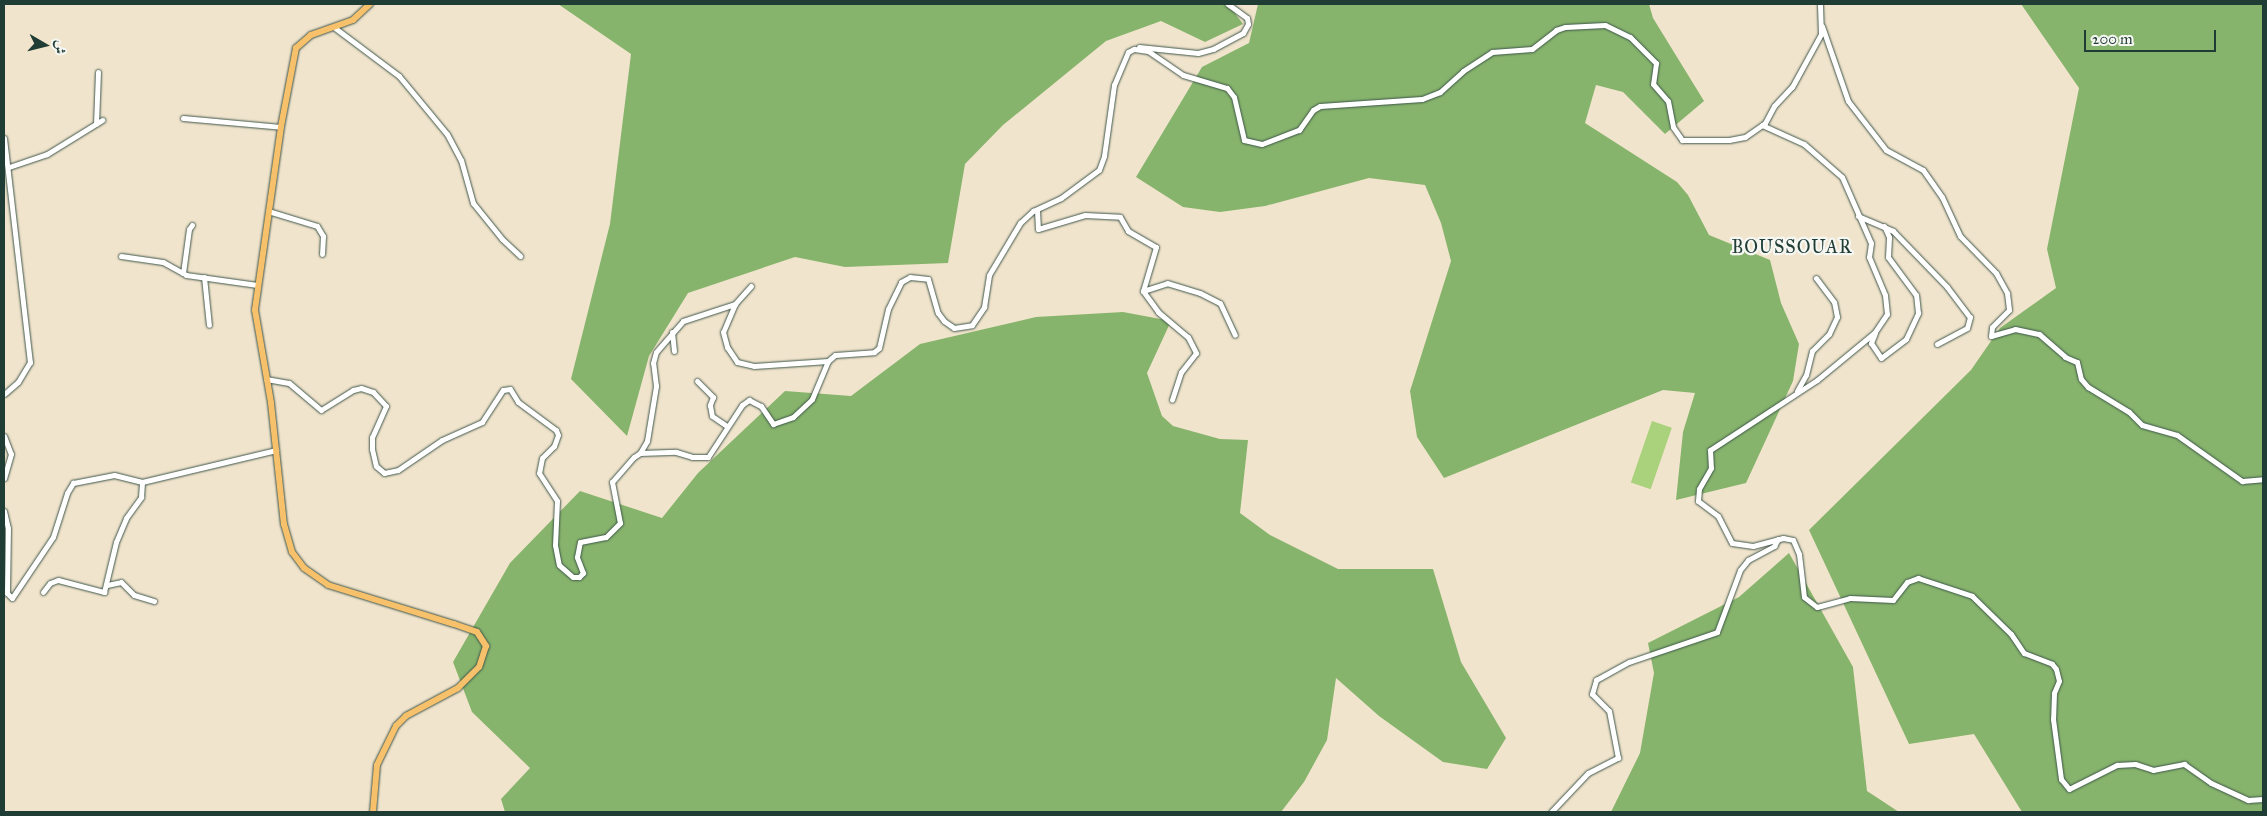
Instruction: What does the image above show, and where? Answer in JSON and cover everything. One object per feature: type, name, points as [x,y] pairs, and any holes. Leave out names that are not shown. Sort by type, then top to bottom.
[{"type":"main road","points":[[370,4],[353,20],[335,28],[311,34],[296,48],[281,127],[257,285],[256,327],[266,379],[287,540],[304,568],[328,585],[477,632],[486,646],[479,667],[464,682],[451,693],[406,716],[396,726],[377,765],[373,812]]},
{"type":"street","points":[[751,286],[735,304],[724,332],[727,347],[737,362],[754,366],[828,361],[846,352],[863,354],[879,348],[893,295],[901,282],[910,277],[928,279],[938,313],[944,321],[954,328],[972,325],[984,307],[989,276],[1020,223],[1037,210],[1061,198],[1098,170],[1104,156],[1114,85],[1128,52],[1134,48],[1146,46],[1198,53],[1213,49],[1243,33],[1248,24],[1247,18],[1228,4]]},
{"type":"street","points":[[1820,4],[1822,24],[1848,101],[1886,150],[1923,170],[1942,197],[1960,236],[1991,268],[2007,294],[2010,310],[1992,327],[1991,336],[2015,329],[2039,334],[2058,352],[2077,362],[2081,379],[2088,387],[2129,412],[2142,425],[2177,435],[2242,481],[2263,479]]},
{"type":"street","points":[[1134,48],[1148,51],[1183,75],[1227,88],[1234,97],[1241,134],[1252,143],[1262,144],[1299,130],[1313,110],[1320,106],[1422,99],[1440,92],[1463,71],[1492,52],[1532,49],[1556,30],[1565,27],[1605,25],[1630,37],[1656,63],[1654,84],[1668,101],[1673,126],[1682,140],[1729,140],[1745,137],[1762,125],[1792,87],[1816,46],[1822,24]]},
{"type":"street","points":[[335,28],[399,76],[448,134],[461,160],[473,203],[502,240],[520,256]]},
{"type":"street","points":[[9,167],[48,154],[99,122],[98,72]]},
{"type":"street","points":[[183,118],[281,127]]},
{"type":"street","points":[[1762,125],[1804,144],[1842,177],[1871,243],[1869,257],[1887,305],[1884,322],[1817,380],[1797,392],[1781,406],[1710,450],[1711,468],[1697,495],[1702,505],[1718,516],[1732,542],[1752,546],[1788,538],[1797,545],[1801,585],[1810,604],[1823,606],[1850,598],[1894,600],[1911,578],[1927,579],[1972,596],[2011,634],[2024,653],[2052,664],[2059,676],[2053,704],[2061,779],[2069,789],[2116,765],[2135,764],[2153,770],[2184,764],[2211,783],[2248,800],[2263,799]]},
{"type":"street","points":[[4,138],[9,167],[17,264],[30,362],[18,382],[4,394]]},
{"type":"street","points":[[1037,210],[1038,229],[1085,215],[1120,217],[1128,231],[1156,247],[1143,291]]},
{"type":"street","points":[[268,211],[317,226],[323,236],[322,254]]},
{"type":"street","points":[[1858,216],[1884,225],[1937,276],[1970,317],[1969,326],[1937,344]]},
{"type":"street","points":[[183,273],[188,229],[192,224]]},
{"type":"street","points":[[1877,329],[1871,343],[1881,358],[1906,339],[1918,313],[1916,294],[1888,257],[1889,237],[1884,225]]},
{"type":"street","points":[[121,256],[163,262],[183,273],[257,285]]},
{"type":"street","points":[[204,277],[209,325]]},
{"type":"street","points":[[1797,392],[1806,376],[1812,351],[1829,334],[1837,317],[1834,302],[1816,278]]},
{"type":"street","points":[[1143,291],[1167,283],[1200,292],[1220,303],[1235,335]]},
{"type":"street","points":[[1143,291],[1158,312],[1188,337],[1196,353],[1181,372],[1172,400]]},
{"type":"street","points":[[266,379],[289,384],[321,410],[353,390],[361,388],[374,392],[386,406],[372,436],[372,449],[376,466],[384,472],[398,470],[442,440],[482,422],[503,390],[510,389],[518,402],[556,430],[558,435],[554,446],[542,458],[539,473],[557,501],[555,545],[559,565],[573,577],[583,573],[577,558],[580,542],[598,540],[618,528],[620,517],[612,496],[612,482],[640,453],[647,441],[648,419],[656,386],[654,357],[673,329],[692,316],[711,314],[735,304]]},
{"type":"street","points":[[673,329],[670,340],[674,351]]},
{"type":"street","points":[[640,453],[676,452],[692,457],[708,457],[727,426],[749,400],[761,406],[773,424],[793,417],[812,399],[828,361]]},
{"type":"street","points":[[697,381],[713,397],[710,405],[712,416],[727,426]]},
{"type":"street","points":[[4,436],[11,454],[4,478]]},
{"type":"street","points":[[4,510],[8,532],[8,596],[12,598],[53,537],[67,493],[73,483],[114,475],[142,482],[276,450]]},
{"type":"street","points":[[43,592],[50,583],[58,580],[104,592],[107,585],[111,558],[126,518],[141,498],[142,482]]},
{"type":"street","points":[[1551,812],[1588,773],[1618,758],[1609,711],[1592,694],[1596,680],[1629,662],[1717,632],[1740,570],[1748,560],[1768,550],[1778,539]]},
{"type":"street","points":[[107,585],[121,582],[134,596],[154,601]]},
{"type":"green space","points":[[558,4],[1228,4],[1243,24],[1205,42],[1161,21],[1106,41],[1003,125],[965,164],[948,263],[845,267],[795,257],[688,293],[649,356],[627,436],[571,379],[610,224],[631,54]]},
{"type":"green space","points":[[1258,4],[1649,4],[1653,18],[1704,101],[1665,134],[1623,92],[1596,85],[1585,123],[1677,182],[1688,195],[1709,235],[1770,260],[1781,303],[1799,344],[1793,381],[1746,483],[1676,500],[1683,432],[1695,393],[1663,390],[1444,478],[1417,437],[1410,391],[1451,261],[1441,223],[1425,185],[1369,178],[1265,206],[1220,212],[1183,207],[1136,177],[1202,67],[1249,43]]},
{"type":"green space","points":[[2021,4],[2263,4],[2263,812],[2022,812],[1974,734],[1909,744],[1809,530],[1971,370],[2000,328],[2056,288],[2047,249],[2079,88]]},
{"type":"green space","points":[[1123,312],[1171,321],[1147,373],[1162,416],[1173,426],[1220,439],[1248,440],[1240,513],[1270,535],[1338,569],[1433,569],[1461,662],[1506,738],[1487,769],[1443,762],[1379,716],[1336,678],[1327,740],[1304,782],[1281,812],[505,812],[501,799],[530,768],[472,712],[453,662],[510,563],[580,491],[662,518],[698,473],[785,391],[851,396],[920,344],[1036,317]]},
{"type":"green space","points":[[1652,421],[1672,428],[1651,489],[1631,482]]},
{"type":"green space","points":[[1789,553],[1853,667],[1867,791],[1899,812],[1611,812],[1640,753],[1654,673],[1648,643],[1739,597]]},
{"type":"district","name":"BOUSSOUAR","points":[[1792,247]]}]
